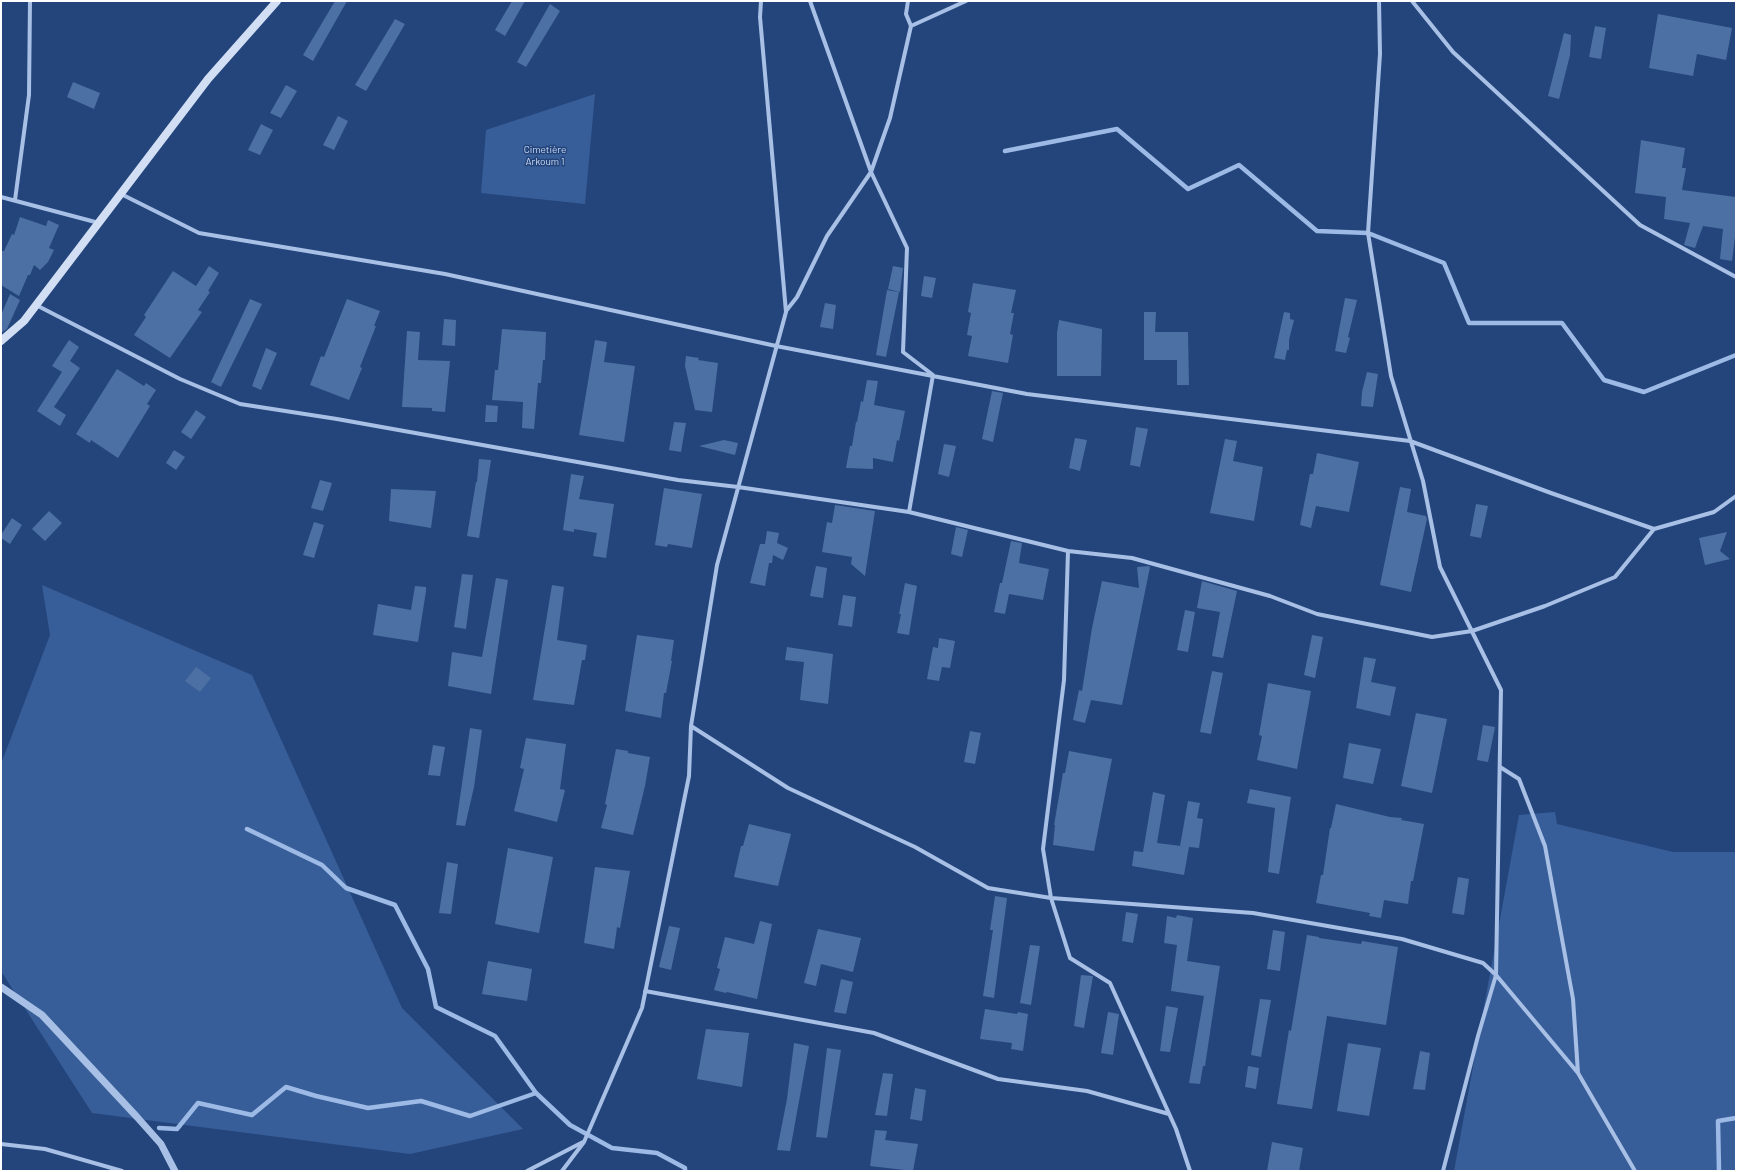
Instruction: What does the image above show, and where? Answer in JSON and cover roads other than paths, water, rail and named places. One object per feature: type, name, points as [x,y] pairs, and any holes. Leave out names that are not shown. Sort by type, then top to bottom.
[{"type":"main road","points":[[1,341],[24,321],[208,79],[277,1]]},
{"type":"street","points":[[15,200],[29,94],[30,1]]},
{"type":"street","points":[[761,1],[760,17],[786,312]]},
{"type":"street","points":[[810,1],[871,172],[907,248],[903,352],[933,375]]},
{"type":"street","points":[[562,1171],[584,1142],[642,1008],[689,776],[691,726],[717,565],[786,312],[797,297],[827,236],[871,172],[890,118],[911,26],[906,14],[908,1]]},
{"type":"street","points":[[911,26],[966,1]]},
{"type":"street","points":[[1379,1],[1380,54],[1368,232],[1391,376],[1423,481],[1440,567],[1501,690],[1496,975],[1478,1036],[1443,1171]]},
{"type":"street","points":[[1412,1],[1453,52],[1640,224],[1736,277]]},
{"type":"street","points":[[120,194],[199,234],[445,274],[776,346],[1028,394],[1410,441],[1654,529],[1714,512],[1736,496]]},
{"type":"street","points":[[1,197],[99,223]]},
{"type":"street","points":[[36,305],[180,379],[240,404],[337,419],[671,479],[738,487],[909,512],[1068,551],[1132,558],[1270,596],[1316,614],[1432,637],[1472,631],[1545,606],[1615,577],[1654,529]]},
{"type":"street","points":[[909,512],[933,375]]},
{"type":"street","points":[[1068,551],[1064,680],[1043,849],[1051,898],[1070,958],[1110,983],[1176,1129],[1190,1171]]},
{"type":"street","points":[[691,726],[788,788],[915,847],[988,888],[1051,898],[1253,914],[1394,938],[1483,963],[1496,975],[1578,1073],[1635,1171]]},
{"type":"street","points":[[1500,767],[1519,779],[1545,846],[1573,999],[1578,1073]]},
{"type":"street","points":[[1,987],[42,1015],[137,1116],[161,1144],[175,1171]]},
{"type":"street","points":[[645,991],[874,1034],[998,1079],[1087,1091],[1169,1114]]},
{"type":"street","points":[[526,1171],[584,1142]]},
{"type":"street","points":[[1,1144],[45,1149],[122,1171]]},
{"type":"waterway","points":[[1005,151],[1117,129],[1188,189],[1239,165],[1317,231],[1368,233],[1444,263],[1469,323],[1562,323],[1604,380],[1644,392],[1736,355]]},
{"type":"waterway","points":[[247,829],[322,865],[346,888],[395,905],[428,969],[436,1007],[495,1036],[536,1093],[570,1125],[612,1148],[657,1153],[685,1168],[685,1171]]},
{"type":"waterway","points":[[159,1128],[177,1129],[198,1103],[252,1115],[286,1087],[316,1096],[368,1108],[421,1101],[470,1116],[536,1093]]},
{"type":"waterway","points":[[1719,1171],[1718,1121],[1736,1118]]},
{"type":"park label","name":"Cimetière Arkoum 1","points":[[545,156]]}]
